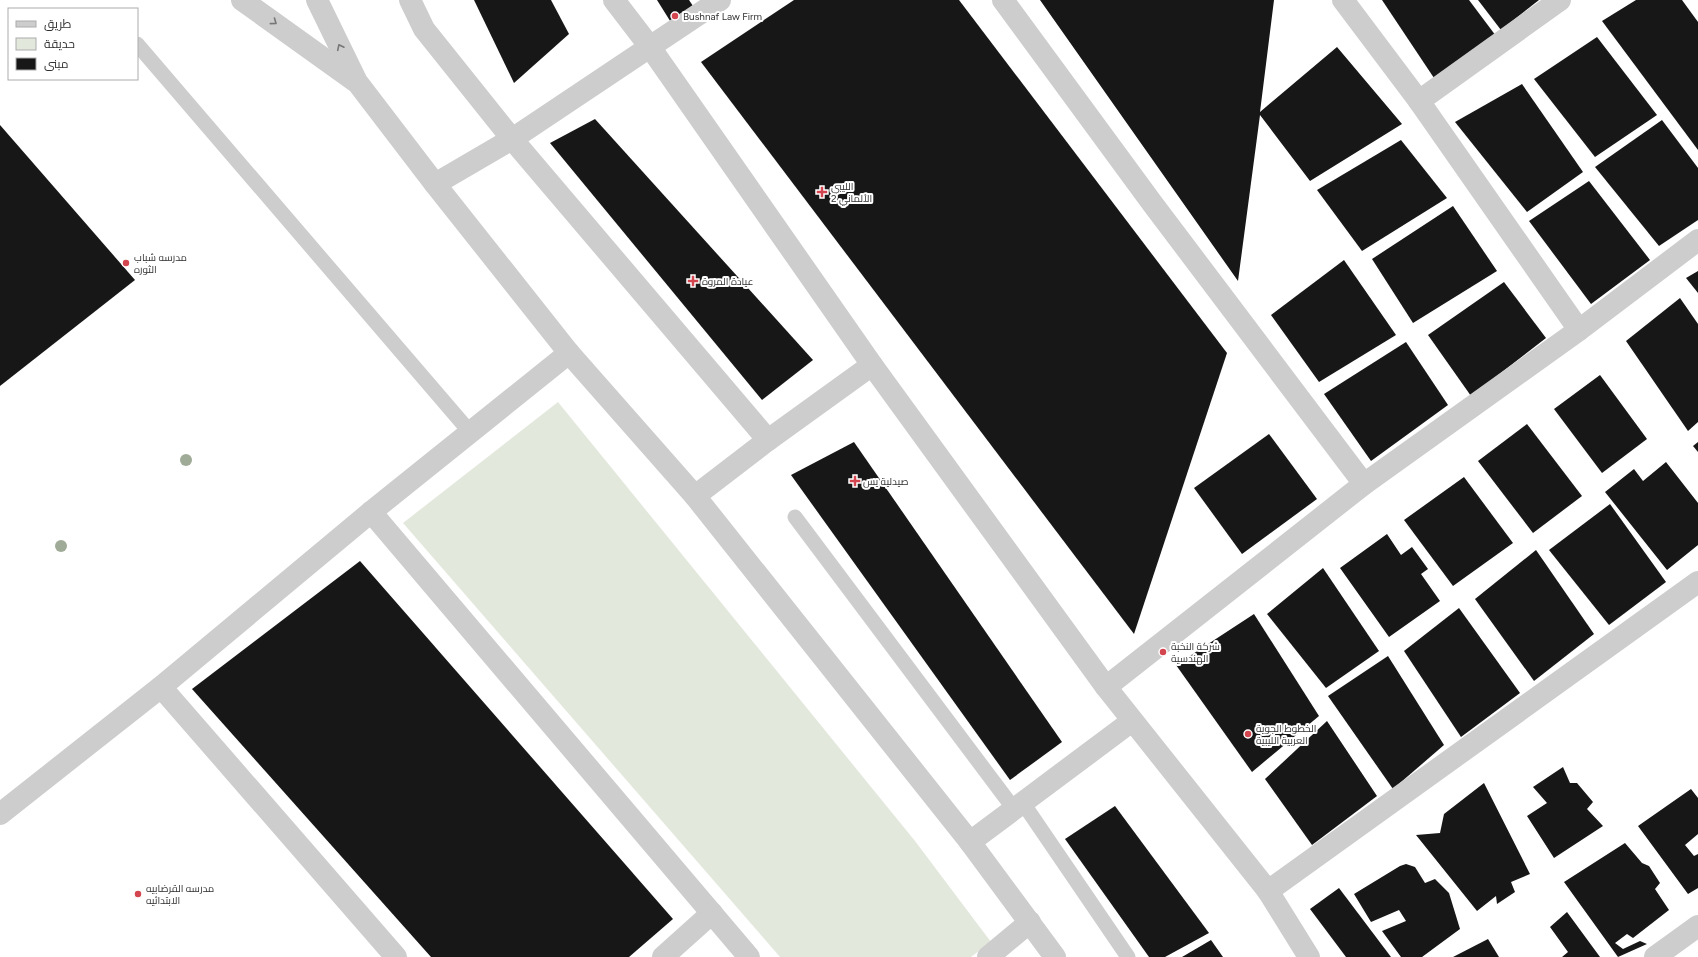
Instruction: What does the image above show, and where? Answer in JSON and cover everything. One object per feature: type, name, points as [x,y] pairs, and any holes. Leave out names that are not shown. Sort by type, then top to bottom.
[{"type":"street","points":[[242,0],[357,82]]},
{"type":"street","points":[[317,0],[357,82],[435,184],[569,353],[695,496],[970,842],[1055,957]]},
{"type":"street","points":[[410,0],[424,29],[512,139],[768,440]]},
{"type":"street","points":[[614,0],[650,47],[872,365],[1106,687],[1268,891],[1309,957]]},
{"type":"street","points":[[435,184],[512,139],[720,0]]},
{"type":"street","points":[[1003,0],[1147,196],[1364,484]]},
{"type":"street","points":[[1343,0],[1419,100],[1578,330]]},
{"type":"street","points":[[1419,100],[1560,0]]},
{"type":"street","points":[[1106,687],[1364,484],[1578,330],[1698,240]]},
{"type":"street","points":[[0,814],[161,687],[371,512],[569,353]]},
{"type":"street","points":[[695,496],[768,440],[872,365]]},
{"type":"street","points":[[371,512],[748,957]]},
{"type":"street","points":[[1268,891],[1698,582]]},
{"type":"street","points":[[161,687],[396,957]]},
{"type":"street","points":[[970,842],[1132,721]]},
{"type":"street","points":[[662,957],[712,913]]},
{"type":"street","points":[[988,957],[1030,922]]},
{"type":"street","points":[[1655,957],[1698,926]]},
{"type":"lane","points":[[138,45],[470,432]]},
{"type":"lane","points":[[795,517],[1019,806],[1128,957]]},
{"type":"green space","points":[[558,402],[915,841],[991,942],[971,957],[780,957],[403,523]]},
{"type":"building","points":[[474,0],[551,0],[569,34],[514,83]]},
{"type":"building","name":"Bushnaf Law Firm","points":[[657,0],[689,0],[695,9],[672,24]]},
{"type":"building","points":[[794,0],[959,0],[1227,353],[1134,634],[701,62]]},
{"type":"building","points":[[1040,0],[1274,0],[1260,112],[1337,47],[1402,124],[1310,181],[1260,115],[1238,281]]},
{"type":"building","points":[[1382,0],[1469,0],[1496,36],[1434,78]]},
{"type":"building","points":[[1478,0],[1539,0],[1501,30]]},
{"type":"building","points":[[1636,0],[1682,0],[1698,22],[1698,150],[1602,21]]},
{"type":"building","points":[[1597,37],[1657,115],[1595,157],[1534,79]]},
{"type":"building","points":[[1522,84],[1583,172],[1527,212],[1455,122]]},
{"type":"building","points":[[595,119],[813,360],[762,400],[550,143]]},
{"type":"building","points":[[1662,120],[1698,168],[1698,220],[1659,246],[1595,167]]},
{"type":"building","points":[[0,125],[135,280],[0,386]]},
{"type":"building","points":[[1401,140],[1447,198],[1362,251],[1317,190]]},
{"type":"building","points":[[1589,181],[1650,260],[1591,304],[1529,221]]},
{"type":"building","points":[[1453,206],[1497,271],[1413,323],[1372,259]]},
{"type":"building","points":[[1344,260],[1396,335],[1319,382],[1271,315]]},
{"type":"building","points":[[1698,271],[1698,293],[1686,278]]},
{"type":"building","points":[[1504,282],[1546,338],[1471,396],[1428,335]]},
{"type":"building","points":[[1680,298],[1698,324],[1698,422],[1688,431],[1626,341]]},
{"type":"building","points":[[1406,342],[1448,405],[1371,461],[1324,394]]},
{"type":"building","points":[[1600,375],[1647,439],[1602,473],[1554,409]]},
{"type":"building","points":[[1527,424],[1582,496],[1533,533],[1478,461]]},
{"type":"building","points":[[1269,434],[1317,499],[1242,554],[1194,488]]},
{"type":"building","points":[[854,442],[1062,742],[1010,780],[791,475]]},
{"type":"building","points":[[1698,442],[1698,452],[1693,446]]},
{"type":"building","points":[[1666,462],[1698,503],[1698,545],[1667,570],[1605,492],[1634,469],[1643,481]]},
{"type":"building","points":[[1464,477],[1513,543],[1453,586],[1404,520]]},
{"type":"building","points":[[1610,504],[1666,582],[1609,625],[1549,550]]},
{"type":"building","points":[[1387,534],[1401,555],[1412,547],[1428,569],[1421,574],[1440,601],[1389,637],[1340,568]]},
{"type":"building","points":[[1536,550],[1594,634],[1534,681],[1475,599]]},
{"type":"building","points":[[360,561],[673,919],[629,957],[431,957],[192,689]]},
{"type":"building","points":[[1323,568],[1379,651],[1326,688],[1267,614]]},
{"type":"building","points":[[1459,608],[1520,693],[1461,737],[1404,651]]},
{"type":"building","points":[[1254,614],[1319,716],[1252,772],[1176,665]]},
{"type":"building","points":[[1388,656],[1444,745],[1393,789],[1328,696]]},
{"type":"building","points":[[1327,721],[1377,796],[1312,845],[1265,779]]},
{"type":"building","points":[[1563,767],[1570,783],[1577,783],[1593,802],[1587,809],[1603,826],[1554,858],[1527,816],[1547,803],[1533,787]]},
{"type":"building","points":[[1484,783],[1530,874],[1511,882],[1515,892],[1497,904],[1496,896],[1477,911],[1416,835],[1440,833],[1444,814]]},
{"type":"building","points":[[1691,789],[1698,798],[1698,834],[1685,845],[1694,856],[1698,854],[1698,888],[1688,894],[1638,826]]},
{"type":"building","points":[[1115,806],[1209,933],[1165,957],[1149,957],[1065,839]]},
{"type":"building","points":[[1625,843],[1642,863],[1649,866],[1660,883],[1655,889],[1669,910],[1633,938],[1627,934],[1615,943],[1623,949],[1640,941],[1647,944],[1618,957],[1564,882]]},
{"type":"building","points":[[1406,864],[1415,867],[1425,883],[1435,879],[1449,893],[1460,929],[1422,957],[1401,957],[1382,931],[1406,921],[1399,910],[1371,922],[1354,894],[1400,866]]},
{"type":"building","points":[[1339,888],[1391,957],[1346,957],[1310,909]]},
{"type":"building","points":[[1567,912],[1600,957],[1562,957],[1568,952],[1550,927]]},
{"type":"building","points":[[1488,939],[1499,957],[1453,957]]},
{"type":"building","points":[[1211,940],[1223,957],[1182,957]]},
{"type":"place","name":"Bushnaf Law Firm","points":[[675,16]]},
{"type":"place","name":"الليبي الألماني 2","points":[[822,192]]},
{"type":"place","name":"مدرسه شباب الثوره","points":[[126,263]]},
{"type":"place","name":"عيادة المروة","points":[[693,281]]},
{"type":"place","name":"صيدلية يس","points":[[855,481]]},
{"type":"place","name":"شركة النخبة الهندسية","points":[[1163,652]]},
{"type":"place","name":"الخطوط الجوية العربية الليبية","points":[[1248,734]]},
{"type":"place","name":"مدرسه القرضابيه الابتدائيه","points":[[138,894]]}]
